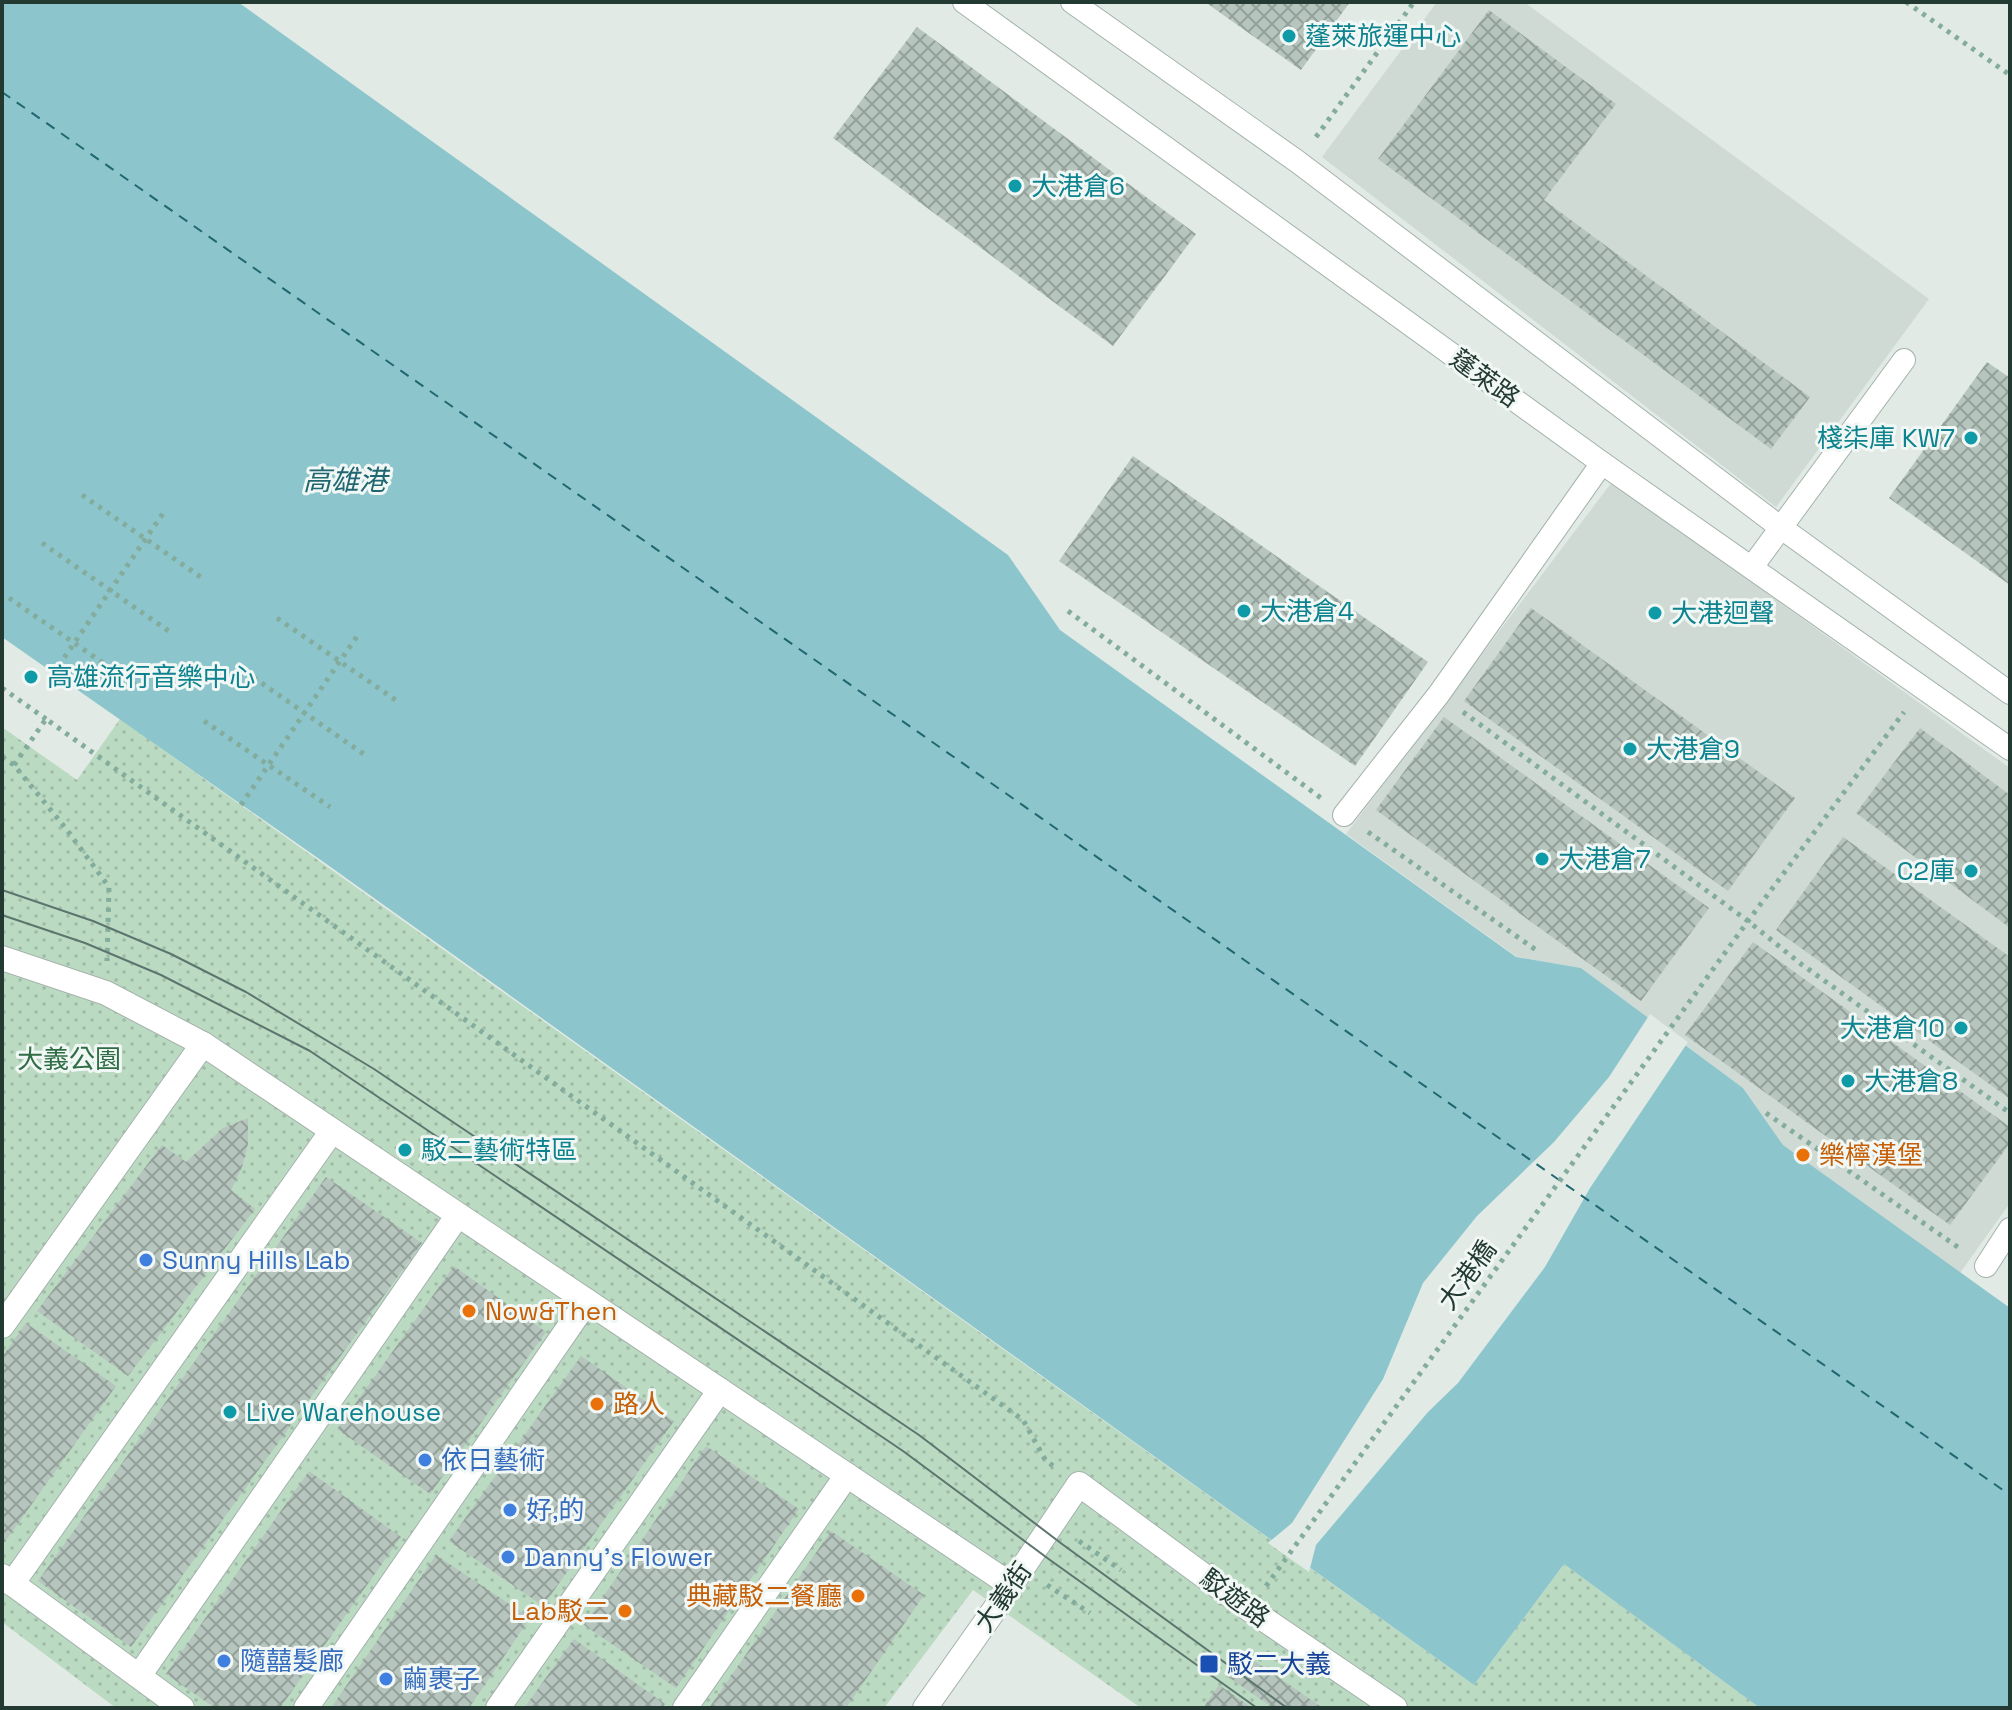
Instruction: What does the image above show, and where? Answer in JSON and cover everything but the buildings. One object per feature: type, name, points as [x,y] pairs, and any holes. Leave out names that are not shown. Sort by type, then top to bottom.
[{"type":"street","points":[[2,958],[106,993],[203,1044],[1011,1585]]},
{"type":"street","points":[[2,1326],[203,1044]]},
{"type":"street","points":[[182,1708],[7,1580],[332,1131]]},
{"type":"street","points":[[139,1676],[458,1215]]},
{"type":"street","points":[[306,1708],[587,1301]]},
{"type":"street","points":[[498,1708],[720,1390]]},
{"type":"street","points":[[685,1708],[847,1475]]},
{"type":"street","name":"大義街","points":[[925,1708],[1079,1484]]},
{"type":"street","name":"駁遊路","points":[[1079,1484],[1249,1609],[1395,1708]]},
{"type":"lane","name":"蓬萊路","points":[[964,2],[1602,463],[2010,749]]},
{"type":"lane","points":[[1072,2],[1298,162],[1780,527],[2010,693]]},
{"type":"lane","points":[[1752,567],[1904,360]]},
{"type":"lane","points":[[1344,815],[1439,694],[1602,463]]},
{"type":"lane","points":[[1986,1266],[2010,1229]]},
{"type":"path","points":[[1298,162],[1414,2]]},
{"type":"path","points":[[1906,2],[2010,75]]},
{"type":"path","points":[[82,495],[205,580]]},
{"type":"path","points":[[53,674],[166,509]]},
{"type":"path","points":[[42,543],[170,632]]},
{"type":"path","points":[[9,598],[135,685]]},
{"type":"path","points":[[1068,611],[1344,815],[1539,952]]},
{"type":"path","points":[[277,618],[400,703]]},
{"type":"path","points":[[241,805],[360,632]]},
{"type":"path","points":[[237,666],[365,755]]},
{"type":"path","name":"大港橋","points":[[1267,1585],[1748,921],[1923,686]]},
{"type":"path","points":[[2,688],[1023,1420],[1046,1461],[1079,1484]]},
{"type":"path","points":[[1439,694],[1748,921],[1801,964],[2010,1113]]},
{"type":"path","points":[[14,765],[46,719]]},
{"type":"path","points":[[204,721],[330,807]]},
{"type":"path","points":[[2,757],[14,765],[109,887],[106,993]]},
{"type":"path","points":[[1766,1113],[1986,1266]]},
{"type":"path","points":[[1069,1533],[1121,1570]]},
{"type":"path","points":[[1038,1578],[1090,1613]]},
{"type":"shaded area","points":[[1437,2],[1524,2],[1929,299],[1776,507],[1322,157]]},
{"type":"shaded area","points":[[1612,482],[2010,768],[2010,1203],[1960,1273],[1783,1145],[1743,1088],[1581,968],[1517,957],[1346,834]]},
{"type":"green space","name":"駁二藝術特區","points":[[120,719],[1474,1685],[1564,1564],[1760,1708],[1141,1708],[973,1590],[884,1708],[116,1708],[2,1622],[2,727],[77,780]]},
{"type":"water","name":"高雄港","points":[[2,2],[238,2],[1008,555],[1060,630],[1516,957],[1581,968],[1743,1088],[1783,1145],[2010,1308],[2010,1708],[1760,1708],[1564,1564],[1474,1685],[325,863],[2,637]]},
{"type":"pier","points":[[1650,1014],[1688,1042],[1590,1188],[1545,1267],[1458,1383],[1428,1412],[1316,1545],[1309,1572],[1268,1543],[1292,1523],[1383,1379],[1423,1283],[1477,1216],[1554,1142],[1609,1077]]},
{"type":"ferry route","points":[[2,92],[2010,1495]]},
{"type":"tram line","points":[[2,890],[93,921],[171,954],[246,992],[374,1069],[919,1435],[1287,1708]]},
{"type":"tram line","points":[[2,915],[85,943],[161,975],[310,1051],[903,1451],[1257,1708]]},
{"type":"place","name":"蓬萊旅運中心","points":[[1289,36]]},
{"type":"place","name":"大港倉6","points":[[1015,186]]},
{"type":"place","name":"棧柒庫 KW7","points":[[1971,438]]},
{"type":"place","name":"大港倉4","points":[[1244,611]]},
{"type":"place","name":"大港迴聲","points":[[1655,613]]},
{"type":"place","name":"高雄流行音樂中心","points":[[31,677]]},
{"type":"place","name":"大港倉9","points":[[1630,749]]},
{"type":"place","name":"大港倉7","points":[[1542,859]]},
{"type":"place","name":"C2庫","points":[[1971,871]]},
{"type":"place","name":"大港倉10","points":[[1961,1028]]},
{"type":"place","name":"大港倉8","points":[[1848,1081]]},
{"type":"place","name":"駁二藝術特區","points":[[405,1150]]},
{"type":"place","name":"樂檸漢堡","points":[[1803,1155]]},
{"type":"place","name":"Sunny Hills Lab","points":[[146,1260]]},
{"type":"place","name":"Now&Then","points":[[469,1311]]},
{"type":"place","name":"路人","points":[[597,1404]]},
{"type":"place","name":"Live Warehouse","points":[[230,1412]]},
{"type":"place","name":"依日藝術","points":[[425,1460]]},
{"type":"place","name":"好,的","points":[[510,1510]]},
{"type":"place","name":"Danny's Flower","points":[[508,1557]]},
{"type":"place","name":"典藏駁二餐廳","points":[[858,1596]]},
{"type":"place","name":"Lab駁二","points":[[625,1611]]},
{"type":"place","name":"隨囍髮廊","points":[[224,1661]]},
{"type":"place","name":"駁二大義","points":[[1209,1664]]},
{"type":"place","name":"繭裹子","points":[[386,1679]]},
{"type":"park label","name":"大義公園","points":[[69,1059]]}]
